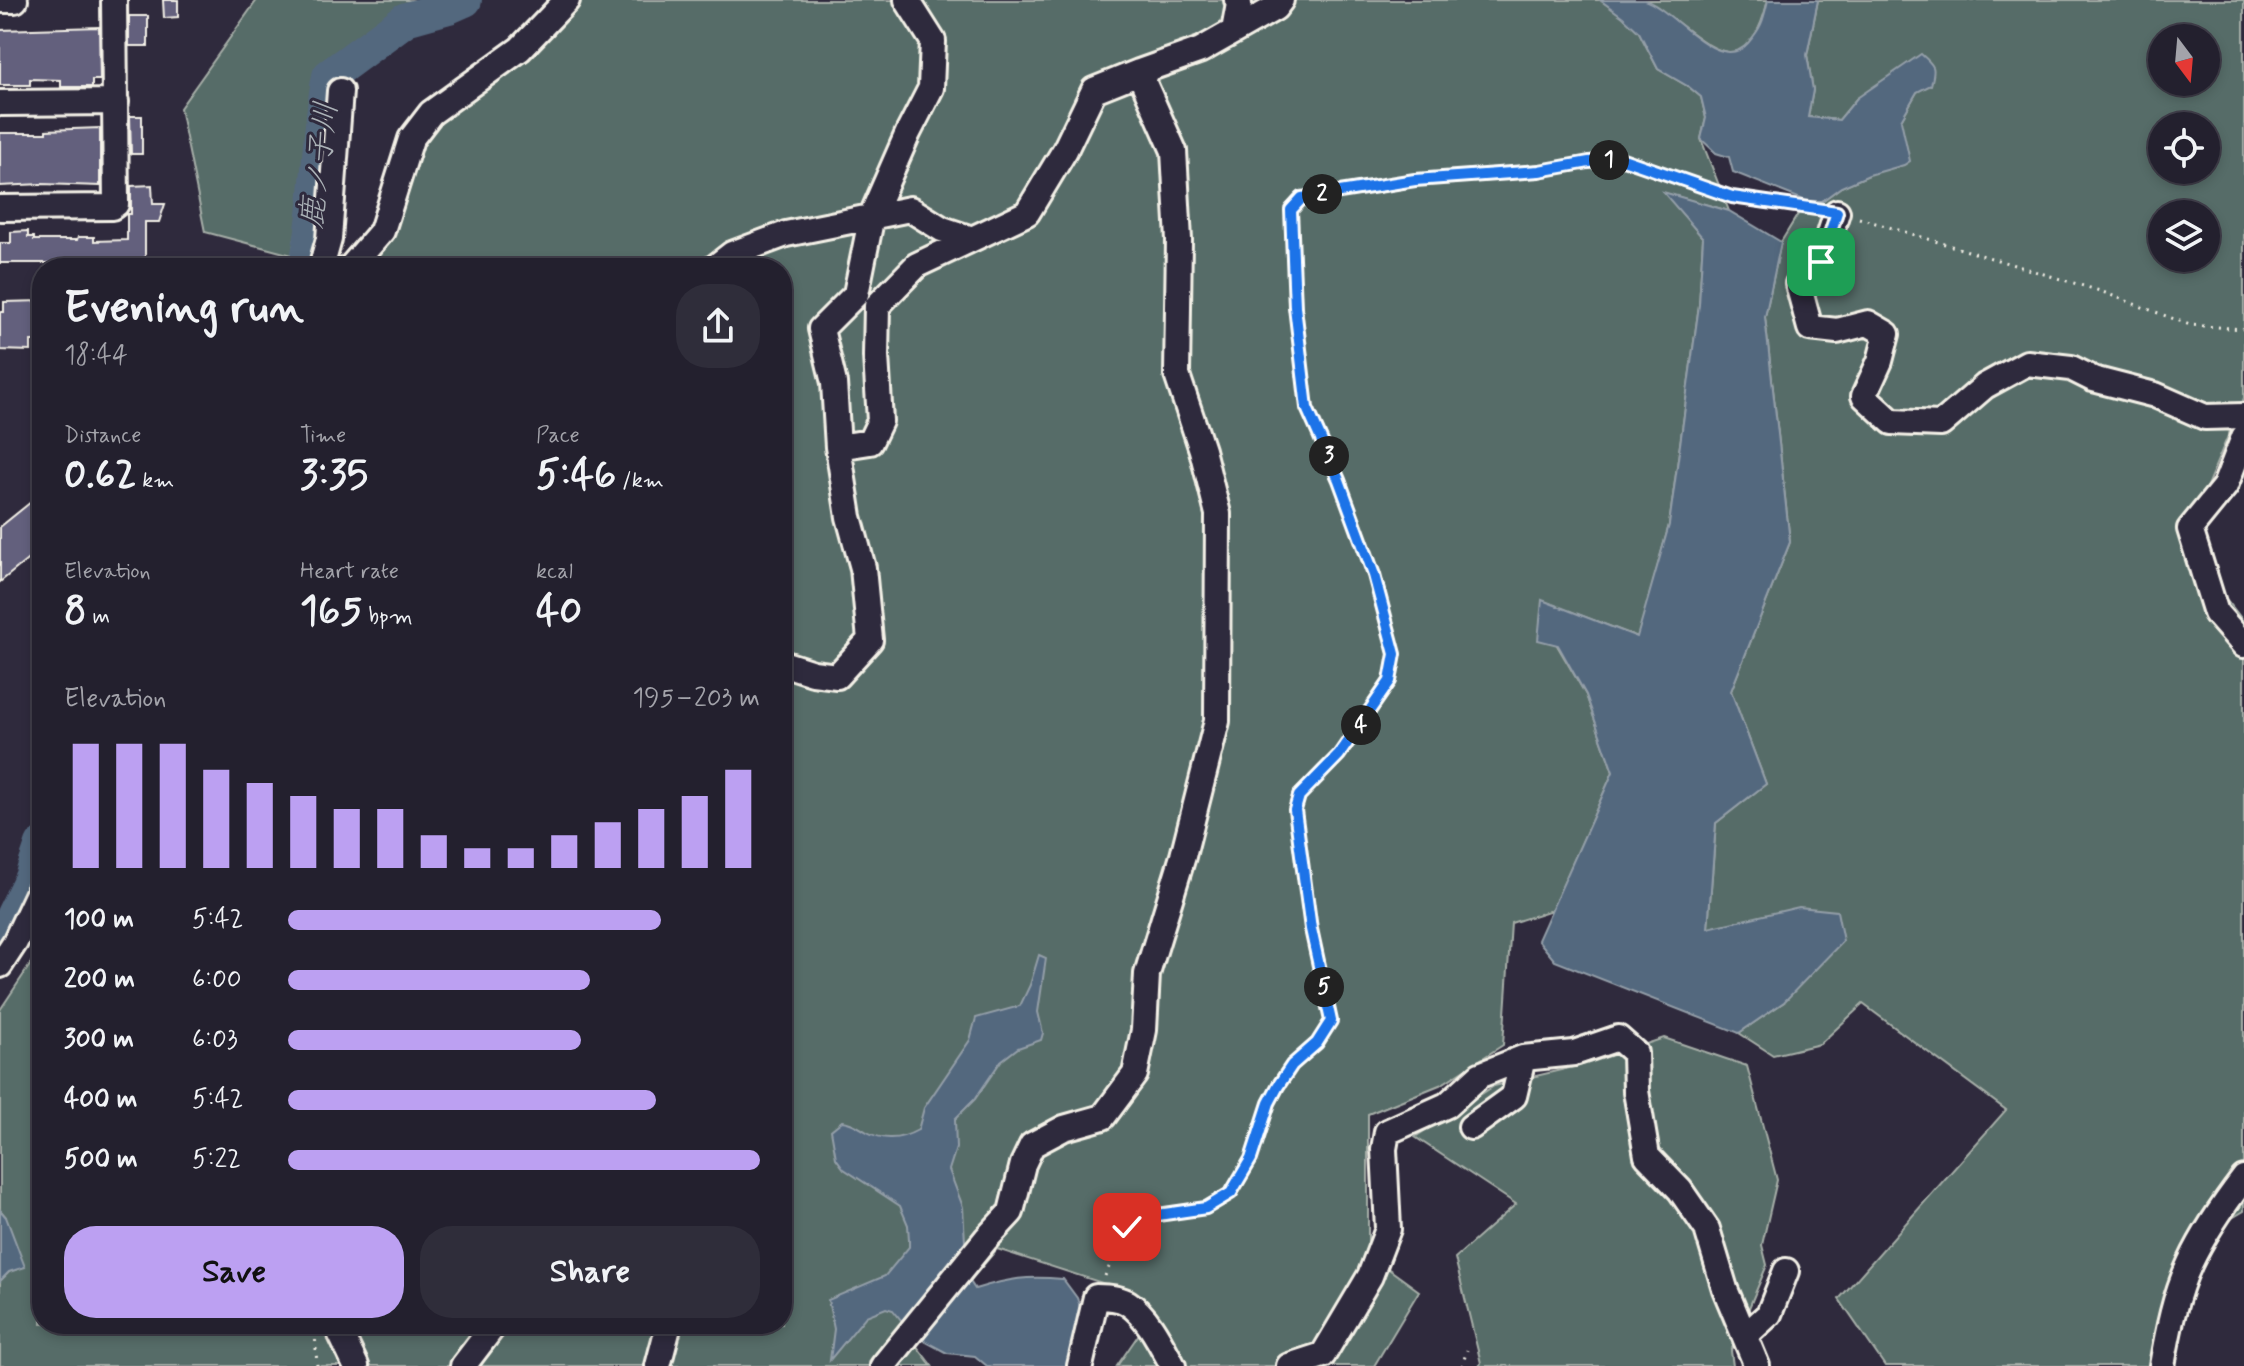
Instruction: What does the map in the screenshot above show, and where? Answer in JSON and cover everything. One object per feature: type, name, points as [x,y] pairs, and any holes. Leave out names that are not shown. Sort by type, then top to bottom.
[{"type":"street","points":[[0,0],[15,0]]},
{"type":"street","points":[[0,208],[112,207],[116,204],[114,0]]},
{"type":"street","points":[[359,258],[382,231],[411,139],[431,113],[520,49],[567,0]]},
{"type":"street","points":[[792,666],[837,676],[870,640],[863,568],[849,517],[838,447],[834,383],[821,329],[856,294],[872,215],[931,88],[933,41],[907,0]]},
{"type":"street","points":[[1234,31],[1237,0]]},
{"type":"street","points":[[838,447],[870,442],[880,421],[877,306],[917,265],[1027,213],[1065,150],[1094,90],[1201,50],[1275,8],[1281,0]]},
{"type":"street","points":[[883,1366],[1011,1212],[1023,1164],[1032,1145],[1064,1128],[1103,1117],[1135,1074],[1144,1030],[1147,974],[1183,856],[1217,721],[1218,514],[1202,450],[1177,375],[1179,240],[1174,151],[1139,72]]},
{"type":"street","points":[[324,258],[329,239],[340,91]]},
{"type":"street","points":[[0,103],[116,102]]},
{"type":"street","points":[[727,258],[786,234],[910,209],[942,229],[972,239]]},
{"type":"street","points":[[1837,212],[1821,262],[1798,284],[1810,328],[1837,331],[1868,323],[1887,334],[1880,361],[1864,396],[1892,422],[1941,424],[1985,386],[2027,363],[2071,368],[2093,379],[2155,395],[2205,417],[2244,416]]},
{"type":"street","points":[[2244,437],[2225,486],[2190,529],[2216,613],[2244,645]]},
{"type":"street","points":[[0,965],[32,906]]},
{"type":"street","points":[[1289,1366],[1323,1355],[1370,1276],[1388,1229],[1384,1149],[1387,1132],[1447,1105],[1480,1075],[1523,1058],[1574,1053],[1618,1038],[1635,1053],[1636,1091],[1647,1156],[1680,1190],[1707,1229],[1725,1289],[1757,1366]]},
{"type":"street","points":[[1471,1127],[1514,1096],[1523,1058]]},
{"type":"street","points":[[2162,1366],[2169,1324],[2189,1264],[2224,1203],[2244,1178]]},
{"type":"street","points":[[1745,1336],[1769,1314],[1786,1271]]},
{"type":"street","points":[[1080,1366],[1096,1297],[1127,1302],[1149,1325],[1173,1366]]},
{"type":"street","points":[[341,1334],[356,1366]]},
{"type":"street","points":[[463,1366],[487,1334]]},
{"type":"street","points":[[658,1366],[666,1334]]},
{"type":"path","points":[[1096,1297],[1127,1227],[1137,1218],[1206,1208],[1231,1193],[1251,1159],[1269,1103],[1278,1086],[1292,1065],[1317,1043],[1331,1021],[1311,929],[1295,810],[1299,796],[1339,755],[1390,681],[1395,654],[1374,575],[1339,480],[1307,408],[1295,307],[1291,210],[1302,198],[1415,180],[1539,171],[1623,159],[1732,197],[1837,212],[2100,291],[2190,325],[2244,329]]},
{"type":"path","points":[[315,1334],[317,1366]]},
{"type":"path","points":[[1462,1366],[1467,1350]]},
{"type":"green space","points":[[257,0],[437,0],[442,8],[322,88],[292,255],[205,232],[180,108]]},
{"type":"green space","points":[[570,0],[1600,0],[1639,32],[1658,69],[1701,97],[1706,118],[1701,139],[1729,211],[1665,193],[1703,238],[1699,305],[1669,525],[1638,637],[1543,601],[1557,645],[1586,695],[1613,772],[1552,910],[1511,923],[1503,1045],[1442,1084],[1368,1114],[1368,1254],[1419,1291],[1374,1366],[1184,1366],[1118,1288],[997,1249],[916,1345],[932,1366],[0,1366],[0,1281],[9,1272],[6,1217],[0,1210],[0,1010],[32,962],[32,1334],[792,1334],[792,258],[365,258],[416,145]]},
{"type":"green space","points":[[1643,0],[1768,0],[1758,31],[1745,47],[1731,52],[1699,38]]},
{"type":"green space","points":[[1818,0],[2244,0],[2244,398],[2204,493],[2207,574],[2244,622],[2244,1211],[2200,1237],[2155,1366],[1885,1366],[1839,1299],[2006,1110],[1863,1004],[1820,1044],[1773,1055],[1739,1033],[1784,1002],[1708,928],[1716,823],[1766,784],[1731,691],[1790,542],[1765,317],[1781,242],[1806,201],[1822,201],[1841,187],[1869,175],[1917,92],[1857,98],[1839,120],[1808,117],[1813,90],[1807,55]]},
{"type":"green space","points":[[1664,1038],[1747,1066],[1777,1180],[1762,1245],[1767,1265],[1731,1351],[1733,1366],[1479,1366],[1481,1363],[1455,1258],[1516,1204],[1415,1137],[1494,1086],[1586,1064]]},
{"type":"green space","points":[[1139,1334],[1169,1366],[1117,1366]]},
{"type":"water","points":[[1600,0],[1644,0],[1656,5],[1710,46],[1736,51],[1748,43],[1756,32],[1768,0],[1818,0],[1807,55],[1813,90],[1808,117],[1839,120],[1857,98],[1921,54],[1932,64],[1931,85],[1917,92],[1901,120],[1910,161],[1841,187],[1822,201],[1806,201],[1733,172],[1729,157],[1716,153],[1701,139],[1706,118],[1701,97],[1658,69],[1639,32]]},
{"type":"water","points":[[1663,192],[1729,211],[1781,242],[1765,317],[1790,542],[1731,691],[1766,784],[1716,823],[1708,928],[1799,907],[1837,911],[1843,941],[1784,1002],[1739,1033],[1555,961],[1538,940],[1613,772],[1586,695],[1558,645],[1538,640],[1542,600],[1637,637],[1669,525],[1699,305],[1703,238]]},
{"type":"water","points":[[1039,955],[1046,958],[1038,1012],[1043,1033],[1041,1040],[1018,1048],[1001,1061],[975,1099],[955,1119],[956,1148],[949,1170],[963,1207],[967,1277],[975,1289],[1019,1279],[1063,1279],[1077,1298],[1082,1312],[1070,1366],[987,1366],[975,1356],[947,1353],[913,1335],[893,1310],[886,1308],[866,1316],[830,1360],[834,1329],[828,1300],[885,1276],[909,1247],[908,1225],[900,1206],[844,1169],[836,1158],[831,1130],[842,1121],[886,1138],[918,1130],[924,1108],[970,1040],[976,1018],[1020,1006]]},
{"type":"water","points":[[0,1210],[6,1217],[25,1267],[9,1272],[0,1281]]},
{"type":"building","points":[[163,0],[178,0],[178,17],[164,18]]},
{"type":"building","points":[[129,16],[148,16],[148,46],[129,46]]},
{"type":"building","points":[[99,27],[100,80],[92,80],[92,87],[61,87],[61,80],[30,79],[30,85],[0,85],[0,30]]},
{"type":"building","points":[[130,116],[142,116],[142,154],[131,154]]},
{"type":"building","points":[[100,128],[100,186],[0,186],[0,133]]},
{"type":"building","points":[[152,185],[153,204],[165,204],[159,222],[145,222],[145,258],[32,258],[32,263],[0,263],[0,243],[11,243],[11,232],[28,231],[28,237],[34,237],[34,240],[94,237],[94,241],[127,240],[131,186]]},
{"type":"building","points":[[32,301],[31,351],[0,350],[0,312],[4,312],[4,302]]},
{"type":"building","points":[[32,501],[32,556],[0,582],[0,527]]},
{"type":"waterway","name":"鹿ノ子川","points":[[307,258],[329,76],[406,19],[465,0]]},
{"type":"waterway","name":"鹿ノ子川","points":[[0,941],[32,875]]},
{"type":"route","points":[[1127,1227],[1137,1218],[1206,1208],[1231,1193],[1251,1159],[1269,1103],[1278,1086],[1292,1065],[1317,1043],[1331,1021],[1311,929],[1295,810],[1299,796],[1339,755],[1390,681],[1395,654],[1374,575],[1339,480],[1307,408],[1295,307],[1291,210],[1302,198],[1415,180],[1539,171],[1623,159],[1732,197],[1837,212],[1821,262]]}]
